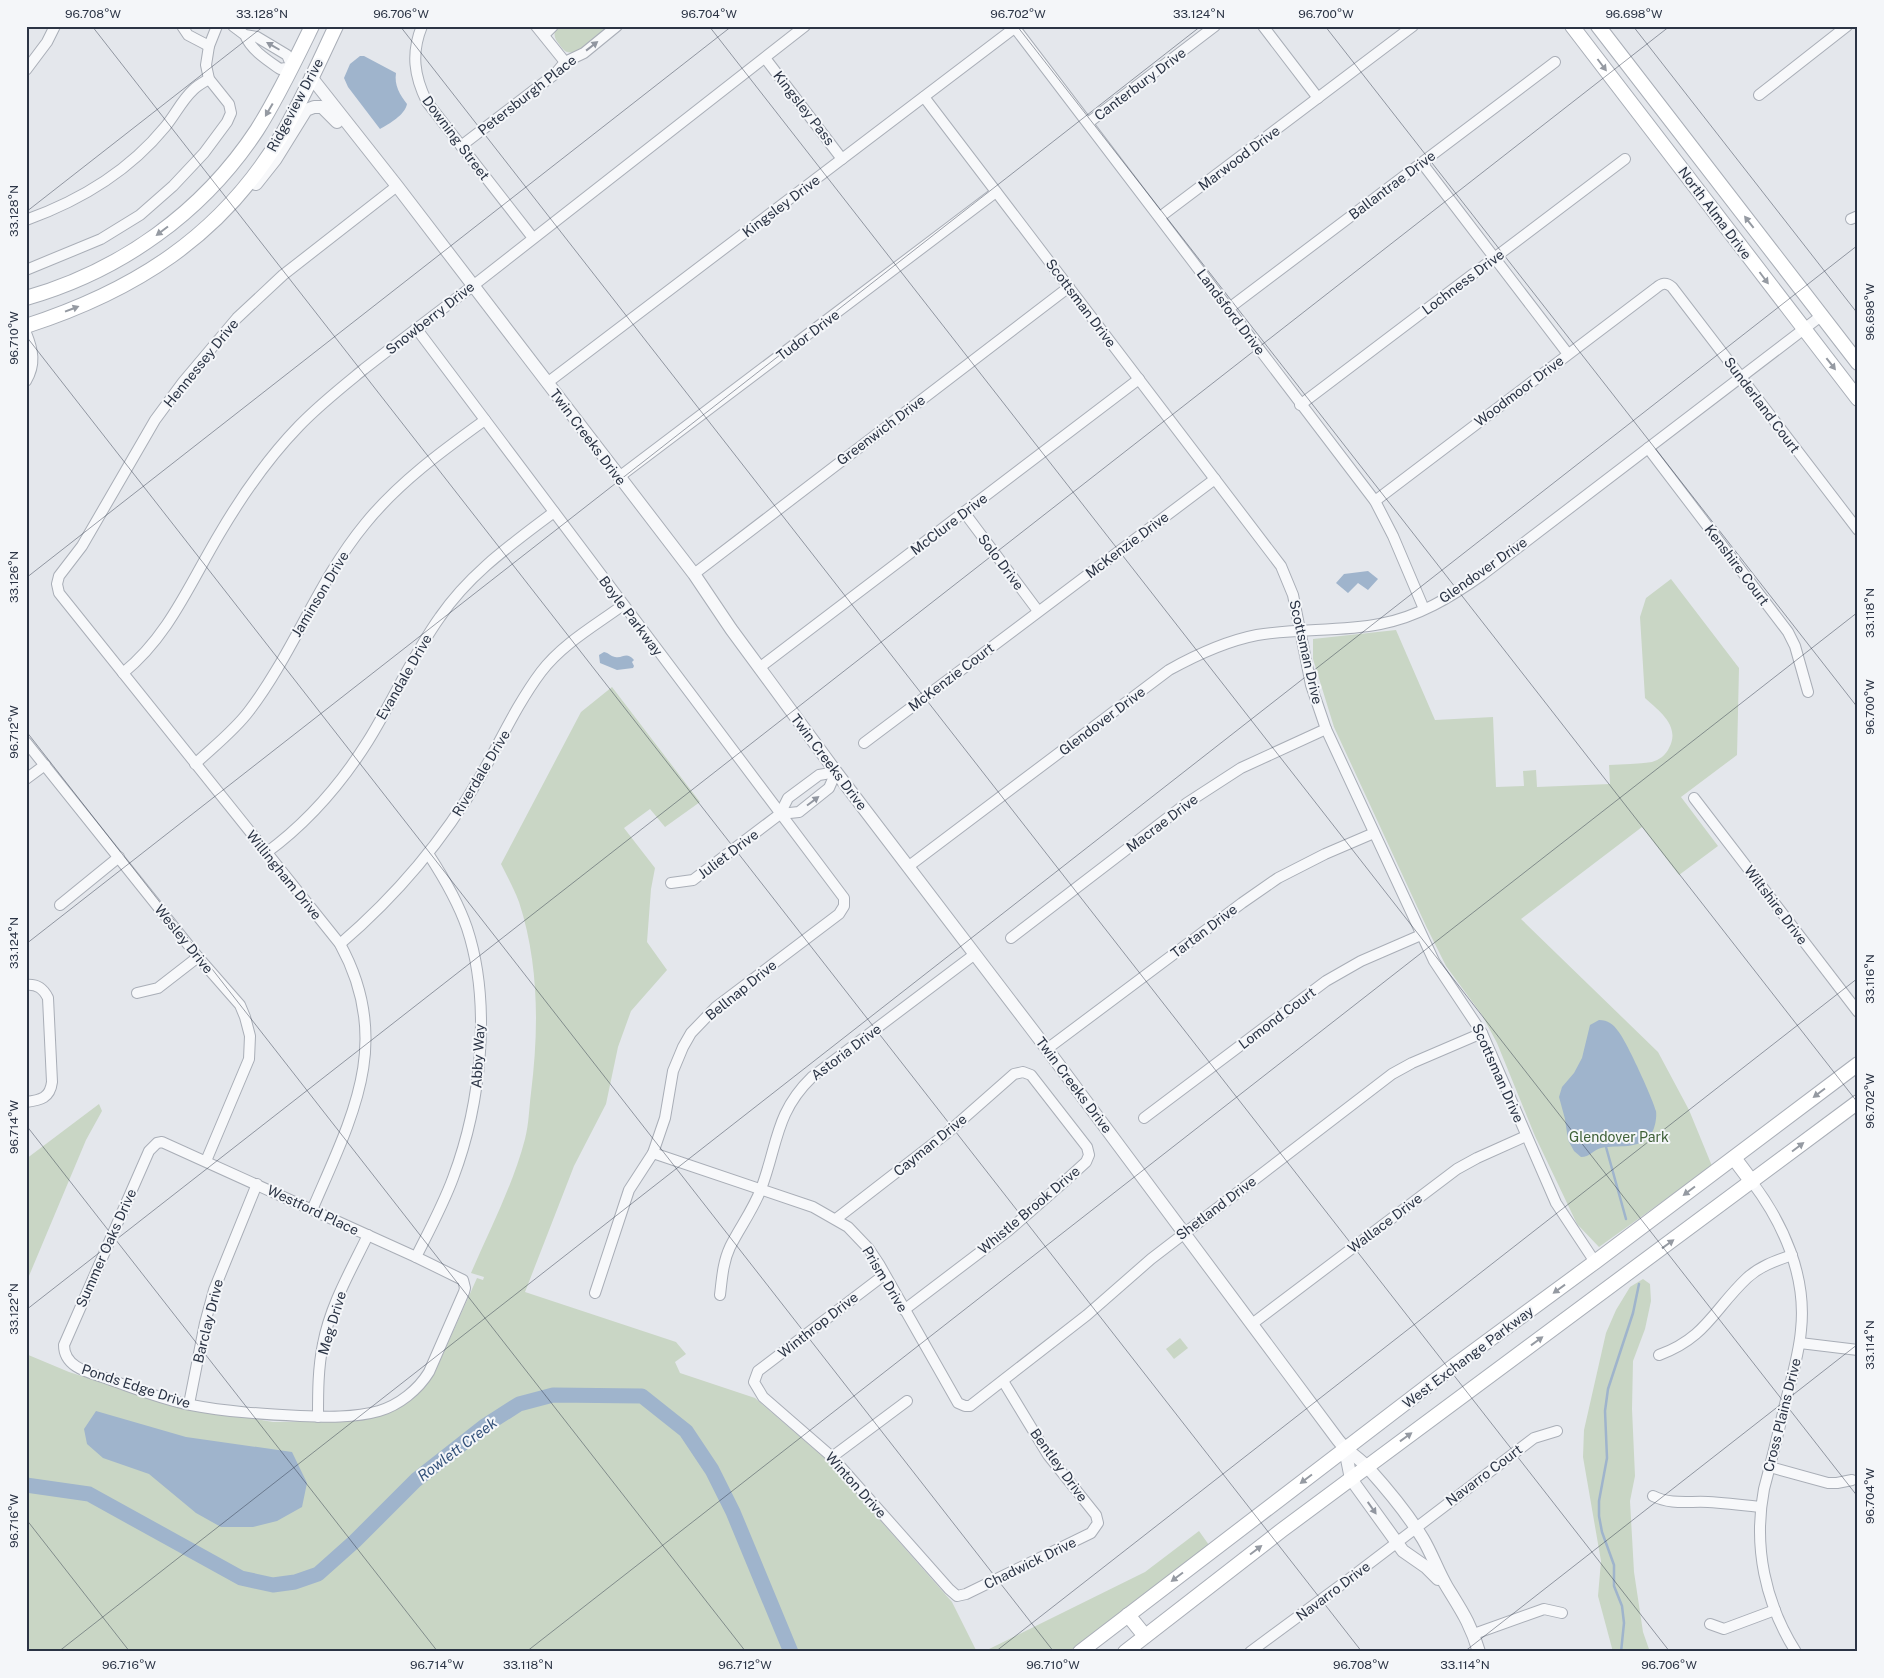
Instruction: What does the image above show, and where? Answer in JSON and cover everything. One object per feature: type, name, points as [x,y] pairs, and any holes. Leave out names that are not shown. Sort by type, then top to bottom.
[{"type":"main road","name":"Ridgeview Drive","points":[[26,298],[66,284],[110,265],[143,245],[174,222],[217,180],[244,148],[267,113],[312,26]]},
{"type":"main road","name":"Ridgeview Drive","points":[[26,326],[82,306],[148,272],[185,247],[220,215],[268,157],[291,119],[336,26]]},
{"type":"main road","name":"North Alma Drive","points":[[1572,26],[1858,399]]},
{"type":"main road","name":"North Alma Drive","points":[[1598,26],[1858,364]]},
{"type":"main road","points":[[292,67],[312,77]]},
{"type":"main road","name":"West Exchange Parkway","points":[[1080,1652],[1455,1365],[1858,1064]]},
{"type":"main road","name":"West Exchange Parkway","points":[[1125,1652],[1367,1466],[1858,1102]]},
{"type":"main road","points":[[1734,1158],[1752,1182]]},
{"type":"main road","points":[[1128,1615],[1145,1636]]},
{"type":"street","points":[[26,70],[55,26]]},
{"type":"street","points":[[182,26],[188,35],[209,46]]},
{"type":"street","points":[[26,270],[101,239],[140,214],[173,186],[204,153],[227,122],[231,113],[229,104],[209,78],[206,64],[209,46],[216,26],[224,30],[232,26],[245,35],[257,37],[287,55],[292,67],[280,70],[248,43],[245,35]]},
{"type":"street","name":"Downing Street","points":[[422,26],[414,60],[419,87],[427,102],[533,238]]},
{"type":"street","points":[[536,26],[565,62]]},
{"type":"street","points":[[544,35],[553,26]]},
{"type":"street","name":"Petersburgh Place","points":[[461,146],[555,74],[565,62],[584,53],[617,26]]},
{"type":"street","name":"Snowberry Drive","points":[[123,674],[152,646],[173,617],[219,534],[244,494],[271,456],[301,424],[332,395],[416,328],[805,26]]},
{"type":"street","name":"Canterbury Drive","points":[[1088,124],[1215,26]]},
{"type":"street","points":[[1263,26],[1318,98]]},
{"type":"street","name":"Marwood Drive","points":[[1160,218],[1412,26]]},
{"type":"street","points":[[1760,95],[1847,26]]},
{"type":"street","name":"Landsford Drive","points":[[1016,27],[1300,405],[1375,501],[1393,536],[1424,610]]},
{"type":"street","name":"Kingsley Drive","points":[[547,383],[1016,27]]},
{"type":"street","name":"Kingsley Pass","points":[[765,58],[842,159]]},
{"type":"street","name":"Ballantrae Drive","points":[[1228,309],[1555,62]]},
{"type":"street","name":"Twin Creeks Drive","points":[[312,77],[694,574],[759,668],[836,772],[909,866],[1345,1449],[1367,1466],[1415,1528],[1423,1539],[1446,1586],[1462,1610],[1474,1634],[1479,1652]]},
{"type":"street","points":[[26,220],[51,211],[87,193],[136,158],[165,127],[193,90],[209,78]]},
{"type":"street","name":"Scottsman Drive","points":[[924,97],[1281,566],[1293,595],[1311,685],[1326,729],[1440,973],[1482,1033],[1556,1203],[1595,1262]]},
{"type":"street","points":[[220,215],[253,188],[275,160],[302,113],[314,107],[322,107],[326,110],[375,167],[395,183]]},
{"type":"street","name":"Lochness Drive","points":[[1300,405],[1625,160]]},
{"type":"street","points":[[1422,163],[1568,354]]},
{"type":"street","name":"Hennessey Drive","points":[[57,584],[60,576],[82,546],[155,420],[217,341],[243,312],[283,275],[395,183]]},
{"type":"street","name":"Tudor Drive","points":[[619,477],[996,192]]},
{"type":"street","name":"Woodmoor Drive","points":[[1375,501],[1661,284],[1665,284]]},
{"type":"street","name":"Sunderland Court","points":[[1665,284],[1672,287],[1858,530]]},
{"type":"street","name":"Greenwich Drive","points":[[694,574],[1069,287]]},
{"type":"street","name":"Glendover Drive","points":[[909,866],[1169,670],[1193,657],[1232,642],[1258,635],[1380,624],[1424,610],[1457,592],[1482,575],[1821,316]]},
{"type":"street","name":"Boyle Parkway","points":[[416,328],[840,893],[844,903]]},
{"type":"street","points":[[26,333],[34,360],[26,381]]},
{"type":"street","name":"McClure Drive","points":[[759,668],[1138,379]]},
{"type":"street","name":"Jaminson Drive","points":[[195,764],[236,726],[258,700],[278,668],[325,580],[364,525],[386,500],[409,479],[442,451],[485,420]]},
{"type":"street","name":"Kenshire Court","points":[[1648,448],[1788,632],[1795,646],[1808,692]]},
{"type":"street","name":"McKenzie Drive","points":[[1038,611],[1215,479]]},
{"type":"street","name":"Evandale Drive","points":[[266,853],[300,824],[348,771],[368,741],[439,618],[465,584],[481,569],[554,512]]},
{"type":"street","name":"Solo Drive","points":[[964,512],[1038,611]]},
{"type":"street","name":"Willingham Drive","points":[[57,584],[59,593],[340,944],[358,982],[366,1029],[366,1053],[362,1078],[347,1128],[312,1210]]},
{"type":"street","name":"Riverdale Drive","points":[[340,944],[368,920],[428,854],[466,800],[542,671],[573,641],[623,605]]},
{"type":"street","name":"McKenzie Court","points":[[864,743],[1038,611]]},
{"type":"street","name":"Macrae Drive","points":[[1010,938],[1212,786],[1241,768],[1326,729]]},
{"type":"street","name":"Wesley Drive","points":[[26,742],[198,957],[240,1005],[245,1016],[250,1036],[249,1059],[206,1161]]},
{"type":"street","points":[[26,779],[45,765]]},
{"type":"street","name":"Juliet Drive","points":[[671,883],[693,880],[780,814],[788,798],[819,775],[836,772]]},
{"type":"street","name":"Juliet Drive","points":[[780,814],[798,812],[830,788],[836,772]]},
{"type":"street","name":"Wiltshire Drive","points":[[1694,798],[1858,1012]]},
{"type":"street","name":"Tartan Drive","points":[[1047,1050],[1278,878],[1325,854],[1374,834]]},
{"type":"street","name":"Abby Way","points":[[416,1257],[453,1179],[469,1128],[480,1063],[479,991],[467,928],[452,891],[428,854]]},
{"type":"street","points":[[60,905],[119,857]]},
{"type":"street","name":"Bellnap Drive","points":[[595,1293],[629,1190],[653,1153],[665,1118],[673,1071],[691,1033],[716,1007],[839,914],[844,903]]},
{"type":"street","name":"Lomond Court","points":[[1144,1118],[1326,981],[1361,962],[1421,935]]},
{"type":"street","name":"Astoria Drive","points":[[720,1295],[724,1265],[730,1247],[760,1191],[770,1163],[780,1123],[790,1103],[812,1077],[975,954]]},
{"type":"street","points":[[137,993],[158,988],[198,957]]},
{"type":"street","points":[[26,985],[42,988],[48,998],[52,1087],[49,1093],[40,1100],[26,1102]]},
{"type":"street","name":"Shetland Drive","points":[[965,1406],[973,1404],[1003,1381],[1087,1315],[1150,1259],[1392,1074],[1412,1063],[1482,1033]]},
{"type":"street","name":"Cayman Drive","points":[[836,1220],[947,1133],[1014,1074],[1023,1072]]},
{"type":"street","name":"Whistle Brook Drive","points":[[904,1310],[1008,1230],[1064,1182],[1088,1158],[1087,1147],[1031,1075],[1023,1072]]},
{"type":"street","name":"Wallace Drive","points":[[1252,1324],[1457,1169],[1526,1136]]},
{"type":"street","name":"Westford Place","points":[[157,1143],[168,1144],[257,1184],[460,1278],[465,1284]]},
{"type":"street","name":"Summer Oaks Drive","points":[[65,1356],[64,1345],[149,1151],[157,1143]]},
{"type":"street","name":"Prism Drive","points":[[653,1153],[760,1191],[813,1207],[848,1227],[869,1249],[958,1403],[965,1406]]},
{"type":"street","name":"Cross Plains Drive","points":[[1752,1182],[1776,1217],[1792,1255],[1800,1292],[1802,1316],[1800,1342],[1760,1507],[1761,1556],[1768,1589],[1775,1610],[1796,1652]]},
{"type":"street","name":"Barclay Drive","points":[[189,1404],[205,1323],[214,1290],[257,1184]]},
{"type":"street","name":"Meg Drive","points":[[318,1417],[318,1380],[323,1343],[340,1293],[368,1235]]},
{"type":"street","points":[[1659,1355],[1674,1350],[1692,1339],[1753,1273],[1769,1263],[1792,1255]]},
{"type":"street","name":"Winthrop Drive","points":[[754,1378],[758,1371],[884,1274]]},
{"type":"street","name":"Ponds Edge Drive","points":[[65,1356],[72,1365],[129,1387],[189,1404],[254,1414],[318,1417],[367,1414],[382,1410],[411,1394],[422,1383],[429,1372],[464,1292],[465,1284]]},
{"type":"street","points":[[1800,1342],[1858,1350]]},
{"type":"street","name":"Winton Drive","points":[[754,1378],[755,1386],[763,1397],[832,1457],[949,1590],[957,1596]]},
{"type":"street","name":"Bentley Drive","points":[[1003,1381],[1048,1455],[1096,1515],[1098,1523]]},
{"type":"street","points":[[832,1457],[907,1402]]},
{"type":"street","name":"Navarro Court","points":[[1415,1528],[1534,1438],[1557,1431]]},
{"type":"street","name":"Twin Creeks Drive","points":[[1345,1449],[1351,1479],[1397,1543],[1408,1555],[1426,1567],[1446,1586]]},
{"type":"street","points":[[1770,1467],[1828,1483],[1852,1480]]},
{"type":"street","points":[[1653,1496],[1663,1501],[1708,1502],[1760,1507]]},
{"type":"street","name":"Chadwick Drive","points":[[957,1596],[1091,1533],[1098,1523]]},
{"type":"street","name":"Navarro Drive","points":[[1250,1652],[1415,1528]]},
{"type":"street","points":[[1474,1634],[1544,1609],[1562,1613]]},
{"type":"street","points":[[1710,1624],[1724,1629],[1775,1610]]},
{"type":"green space","points":[[557,26],[611,26],[578,51],[567,52],[556,40],[555,31]]},
{"type":"green space","name":"Glendover Park","points":[[1671,579],[1739,668],[1737,755],[1681,797],[1718,846],[1679,875],[1642,827],[1521,919],[1658,1052],[1689,1110],[1712,1166],[1599,1247],[1577,1224],[1535,1136],[1497,1043],[1482,1015],[1446,966],[1427,928],[1334,727],[1313,659],[1313,639],[1396,630],[1435,720],[1493,717],[1496,787],[1524,786],[1523,771],[1536,770],[1537,787],[1610,784],[1609,765],[1655,761],[1666,753],[1672,740],[1672,733],[1667,720],[1645,698],[1640,617],[1646,598]]},
{"type":"green space","points":[[612,687],[700,802],[665,827],[650,809],[624,828],[655,868],[651,889],[647,942],[667,970],[631,1011],[618,1047],[606,1104],[574,1166],[525,1292],[676,1342],[686,1354],[675,1362],[680,1373],[755,1398],[829,1462],[952,1602],[977,1652],[26,1652],[26,1354],[69,1372],[169,1404],[273,1422],[355,1421],[382,1415],[430,1380],[435,1372],[477,1278],[483,1280],[484,1277],[471,1273],[514,1173],[525,1139],[528,1122],[534,1069],[536,1021],[534,972],[526,925],[519,902],[501,864],[581,712]]},
{"type":"green space","points":[[99,1104],[102,1111],[86,1140],[26,1283],[26,1159]]},
{"type":"green space","points":[[1643,1279],[1650,1284],[1651,1301],[1645,1329],[1633,1361],[1632,1409],[1635,1476],[1630,1501],[1634,1572],[1643,1632],[1650,1652],[1613,1652],[1598,1596],[1601,1561],[1583,1457],[1584,1430],[1606,1333],[1616,1310],[1630,1287]]},
{"type":"green space","points":[[1180,1338],[1188,1348],[1174,1359],[1166,1349]]},
{"type":"green space","points":[[1199,1531],[1209,1545],[1069,1652],[983,1652],[1145,1572]]},
{"type":"water","points":[[360,56],[364,56],[396,73],[398,90],[407,104],[400,115],[380,129],[348,87],[344,78],[350,64]]},
{"type":"water","points":[[1368,571],[1378,579],[1368,590],[1358,583],[1348,593],[1336,583],[1344,574]]},
{"type":"water","points":[[604,652],[615,657],[631,657],[634,660],[632,662],[633,668],[617,670],[600,663],[599,655]]},
{"type":"water","points":[[1599,1020],[1612,1024],[1622,1037],[1650,1095],[1656,1111],[1656,1120],[1651,1134],[1640,1143],[1601,1148],[1587,1156],[1581,1157],[1574,1151],[1568,1140],[1559,1097],[1562,1087],[1574,1073],[1582,1058],[1590,1025]]},
{"type":"water","points":[[96,1411],[186,1437],[292,1452],[307,1483],[302,1507],[277,1521],[253,1527],[221,1527],[196,1513],[149,1474],[103,1458],[87,1444],[84,1429]]},
{"type":"waterway","points":[[1606,1147],[1626,1219]]},
{"type":"waterway","points":[[1621,1652],[1624,1623],[1622,1606],[1614,1586],[1614,1565],[1602,1532],[1599,1501],[1607,1458],[1605,1411],[1608,1389],[1633,1313],[1639,1284]]},
{"type":"waterway","name":"Rowlett Creek","points":[[26,1485],[89,1494],[241,1578],[273,1585],[295,1582],[318,1574],[355,1541],[416,1480],[486,1425],[519,1404],[553,1395],[642,1396],[686,1431],[712,1470],[733,1512],[791,1652]]}]
